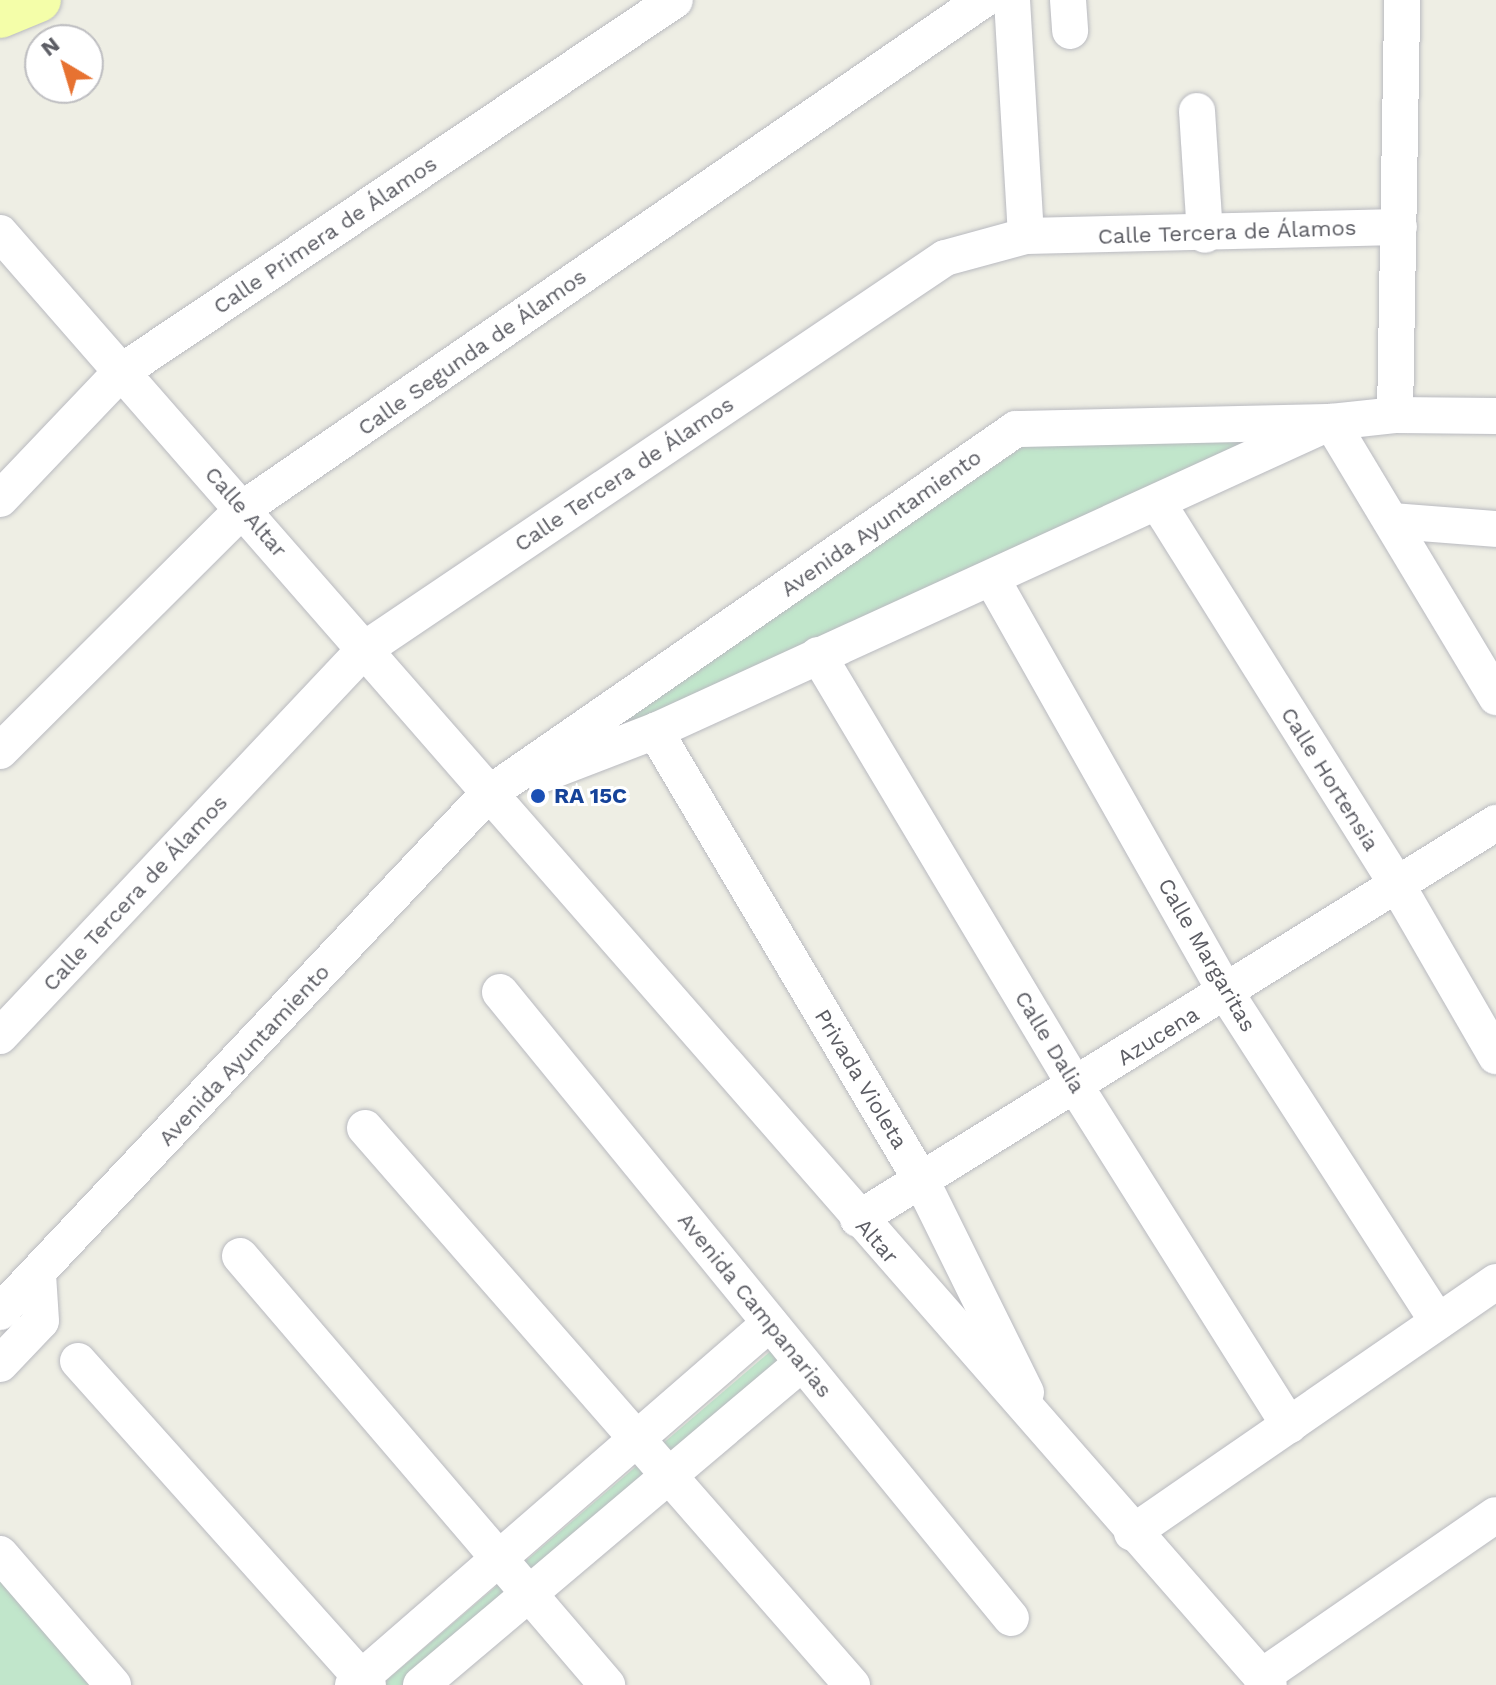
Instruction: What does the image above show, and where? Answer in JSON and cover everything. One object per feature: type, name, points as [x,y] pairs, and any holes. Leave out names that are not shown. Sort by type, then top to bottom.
[{"type":"main road","points":[[0,16],[39,0]]},
{"type":"street","name":"Calle Primera de Álamos","points":[[0,499],[121,372],[675,0]]},
{"type":"street","name":"Calle Segunda de Álamos","points":[[0,751],[244,508],[983,0]]},
{"type":"street","points":[[1012,0],[1026,236]]},
{"type":"street","points":[[1395,415],[1402,0]]},
{"type":"street","points":[[1197,111],[1205,235]]},
{"type":"street","name":"Calle Tercera de Álamos","points":[[0,1036],[365,649],[945,258],[1026,236],[1205,235],[1399,227]]},
{"type":"street","name":"Calle Altar","points":[[0,233],[244,508],[487,795]]},
{"type":"street","name":"Avenida Ayuntamiento","points":[[0,1312],[487,795],[1016,429],[1331,422],[1395,415],[1496,416]]},
{"type":"street","points":[[1331,422],[1394,521],[1496,697]]},
{"type":"street","name":"Avenida Ayuntamiento","points":[[487,795],[655,731],[818,655],[1159,505],[1331,422]]},
{"type":"street","name":"Calle Hortensia","points":[[1159,505],[1396,883],[1496,1056]]},
{"type":"street","points":[[1394,521],[1496,529]]},
{"type":"street","name":"Calle Margaritas","points":[[992,579],[1226,993],[1438,1322]]},
{"type":"street","name":"Calle Dalia","points":[[818,655],[1076,1087],[1289,1425]]},
{"type":"street","name":"Privada Violeta","points":[[655,731],[921,1180],[1049,1437]]},
{"type":"street","name":"Altar","points":[[487,795],[1265,1681]]},
{"type":"street","name":"Azucena","points":[[858,1219],[1076,1087],[1396,883],[1496,823]]},
{"type":"street","name":"Avenida Campanarias","points":[[500,992],[1011,1618]]},
{"type":"street","points":[[365,1128],[852,1685]]},
{"type":"street","points":[[240,1256],[501,1557],[607,1685]]},
{"type":"street","points":[[0,1364],[41,1321],[38,1275]]},
{"type":"street","points":[[1132,1533],[1496,1282]]},
{"type":"street","points":[[78,1361],[361,1682],[770,1323]]},
{"type":"street","points":[[421,1685],[532,1595],[669,1474],[802,1363]]},
{"type":"street","points":[[1265,1681],[1496,1515]]},
{"type":"street","points":[[0,1554],[113,1685]]},
{"type":"green space","points":[[1271,436],[571,754],[1024,446]]},
{"type":"green space","points":[[773,1349],[782,1359],[404,1685],[381,1685]]},
{"type":"green space","points":[[0,1577],[95,1685],[0,1685]]},
{"type":"place","name":"RA 15C","points":[[538,796]]}]
